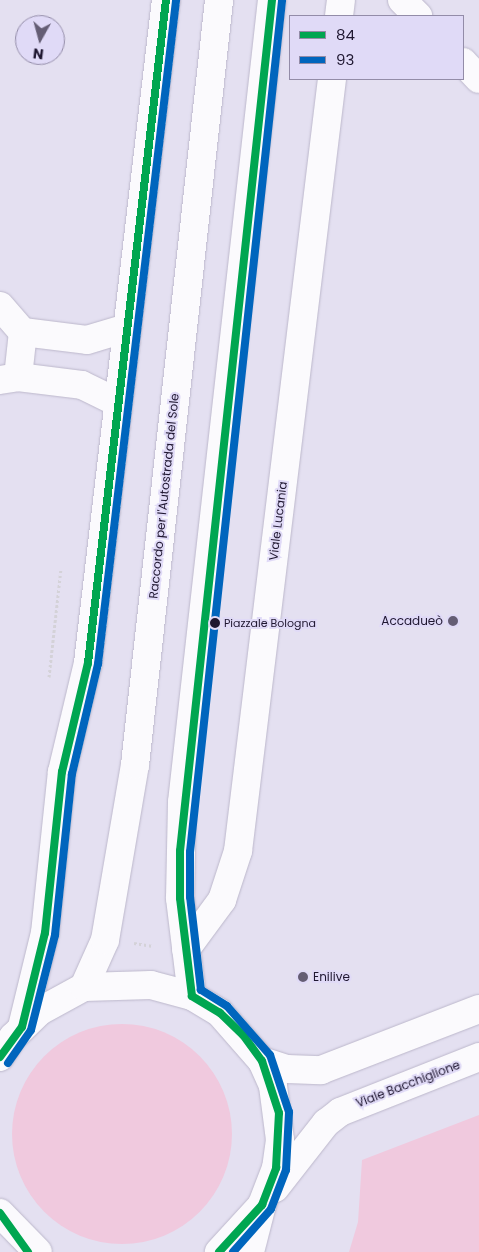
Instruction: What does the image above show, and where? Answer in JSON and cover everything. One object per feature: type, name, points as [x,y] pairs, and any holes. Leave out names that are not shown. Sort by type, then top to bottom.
[{"type":"main road","points":[[22,1027],[45,933],[62,772],[88,663],[166,0]]},
{"type":"main road","name":"Raccordo per l'Autostrada del Sole","points":[[84,987],[105,940],[135,765],[219,0]]},
{"type":"main road","points":[[192,996],[180,898],[182,802],[272,0]]},
{"type":"main road","points":[[340,15],[342,0]]},
{"type":"main road","points":[[402,0],[417,15]]},
{"type":"main road","points":[[464,63],[479,79]]},
{"type":"main road","name":"Viale Lucania","points":[[186,949],[222,900],[238,851],[332,80]]},
{"type":"main road","points":[[0,306],[24,332],[87,340],[127,328]]},
{"type":"main road","points":[[24,332],[9,379],[82,385],[118,402]]},
{"type":"main road","points":[[0,1057],[22,1027],[40,1011],[84,987],[151,985],[192,996],[220,1012],[262,1061],[273,1086],[280,1140],[276,1168],[262,1205],[250,1252]]},
{"type":"main road","points":[[262,1061],[287,1069],[321,1070],[479,1009]]},
{"type":"main road","name":"Viale Bacchiglione","points":[[262,1205],[307,1145],[340,1112],[479,1057]]},
{"type":"main road","points":[[219,1252],[262,1205]]},
{"type":"main road","points":[[0,1213],[30,1249]]},
{"type":"path","points":[[49,677],[61,568]]},
{"type":"path","points":[[129,942],[153,946]]},
{"type":"shaded area","points":[[111,1024],[133,1024],[164,1032],[183,1042],[200,1056],[214,1073],[224,1092],[230,1112],[232,1134],[230,1156],[224,1176],[214,1195],[200,1212],[183,1226],[154,1240],[133,1244],[111,1244],[90,1240],[70,1231],[52,1219],[37,1204],[25,1186],[16,1166],[12,1145],[12,1123],[16,1102],[25,1082],[37,1064],[52,1049],[70,1037],[90,1028]]},
{"type":"shaded area","points":[[479,1115],[479,1252],[349,1252],[358,1222],[362,1160]]},
{"type":"transit line","name":"84","points":[[0,1057],[22,1027],[45,933],[62,772],[88,663],[166,0]]},
{"type":"transit line","name":"84","points":[[219,1252],[262,1205],[276,1168],[279,1113],[262,1061],[243,1035],[220,1013],[192,996],[180,898],[180,851],[272,0]]},
{"type":"transit line","name":"93","points":[[8,1063],[31,1030],[55,935],[72,774],[98,664],[176,1]]},
{"type":"transit line","name":"93","points":[[233,1252],[271,1209],[286,1170],[289,1112],[270,1055],[227,1006],[201,990],[190,897],[190,852],[282,1]]},
{"type":"transit line","name":"84","points":[[0,1213],[28,1252]]},
{"type":"place","name":"Accadueò","points":[[453,621]]},
{"type":"place","name":"Piazzale Bologna","points":[[215,623]]},
{"type":"place","name":"Enilive","points":[[303,977]]}]
